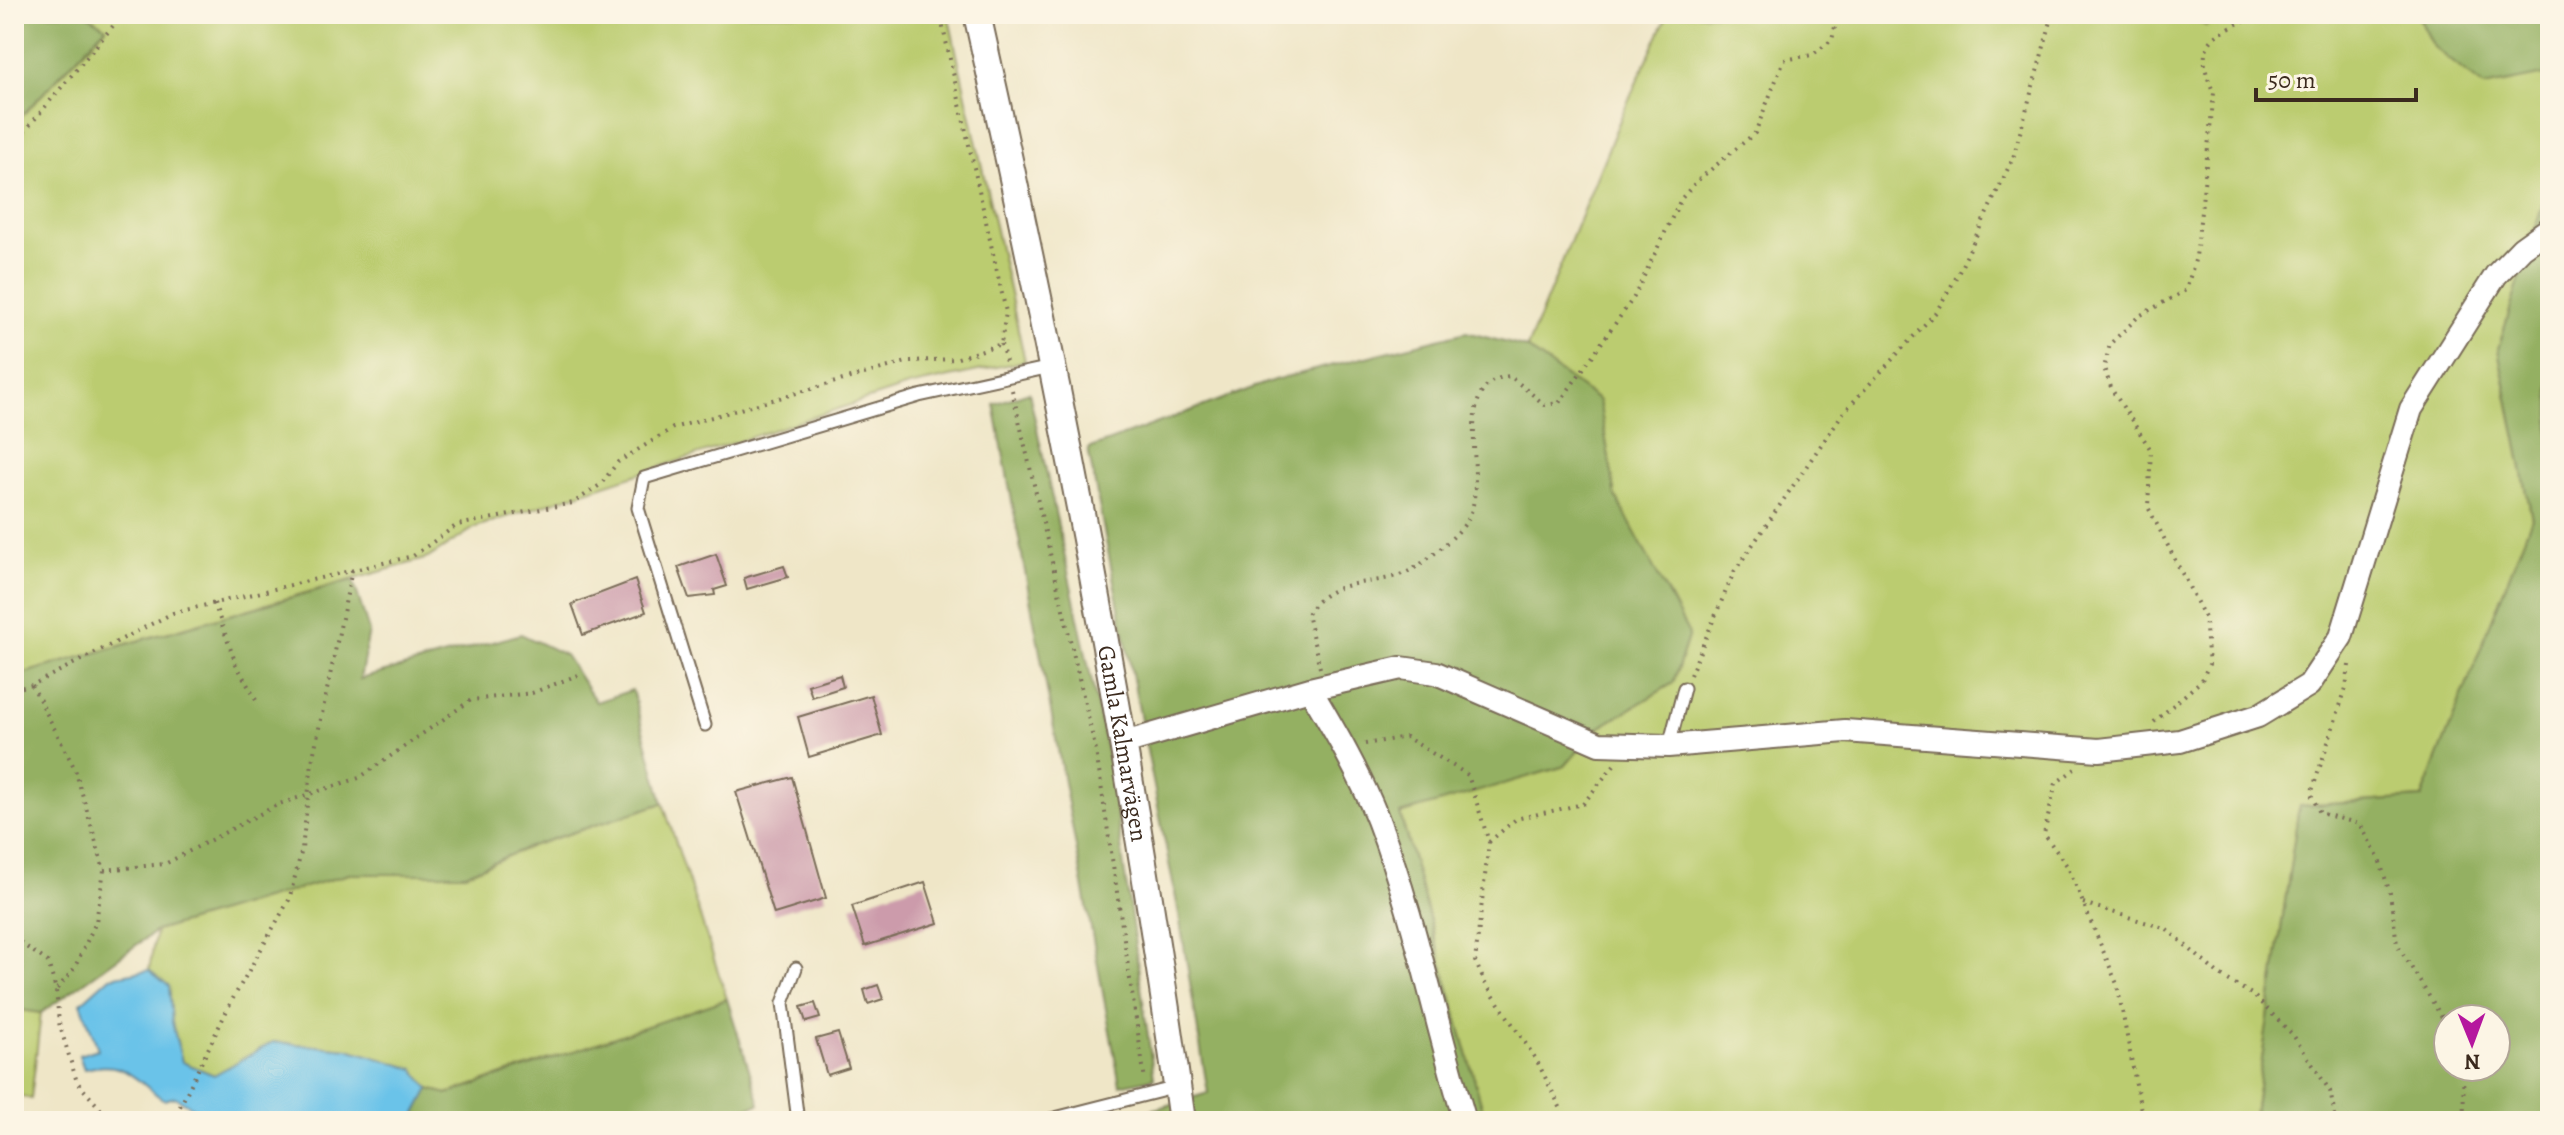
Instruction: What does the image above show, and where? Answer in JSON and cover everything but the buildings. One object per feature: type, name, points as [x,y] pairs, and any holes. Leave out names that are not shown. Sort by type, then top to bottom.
[{"type":"street","name":"Gamla Kalmarvägen","points":[[977,14],[1095,580],[1155,917],[1182,1121]]},
{"type":"street","points":[[1124,743],[1318,687],[1401,668],[1436,673],[1599,744],[1668,746],[1845,731],[2099,750],[2180,741],[2258,716],[2309,685],[2341,637],[2411,409],[2496,275],[2522,248],[2550,228]]},
{"type":"street","points":[[1318,687],[1377,818],[1402,891],[1465,1121]]},
{"type":"lane","points":[[705,725],[638,508],[644,478],[919,396],[1051,367]]},
{"type":"lane","points":[[1668,746],[1684,688]]},
{"type":"lane","points":[[796,968],[783,1003],[798,1121]]},
{"type":"lane","points":[[1043,1121],[1177,1087]]},
{"type":"path","points":[[14,18],[19,14]]},
{"type":"path","points":[[14,144],[123,14]]},
{"type":"path","points":[[940,14],[1006,312],[1001,344],[1096,751],[1147,1093]]},
{"type":"path","points":[[1318,687],[1307,614],[1318,597],[1339,587],[1410,570],[1450,540],[1467,521],[1475,502],[1474,435],[1478,399],[1485,385],[1496,377],[1510,376],[1545,405],[1559,403],[1634,297],[1681,199],[1697,181],[1755,133],[1784,60],[1812,55],[1832,40],[1838,14]]},
{"type":"path","points":[[1684,688],[1734,572],[1843,413],[1936,312],[1957,276],[2013,158],[2053,14]]},
{"type":"path","points":[[2151,745],[2147,735],[2157,718],[2202,680],[2209,664],[2205,618],[2148,507],[2151,450],[2112,390],[2104,368],[2110,344],[2130,326],[2186,290],[2196,257],[2214,93],[2204,71],[2206,47],[2218,31],[2261,14]]},
{"type":"path","points":[[14,689],[32,685],[173,613],[413,556],[457,525],[573,503],[600,485],[618,462],[673,428],[910,361],[955,359],[1001,344]]},
{"type":"path","points":[[173,1121],[231,1002],[289,900],[302,849],[308,794],[352,570]]},
{"type":"path","points":[[214,603],[236,664],[257,702]]},
{"type":"path","points":[[2330,653],[2350,666],[2346,688],[2311,794],[2320,813],[2360,824],[2379,859],[2390,893],[2397,944],[2433,1003]]},
{"type":"path","points":[[104,870],[165,864],[279,804],[359,778],[471,700],[532,693],[578,675]]},
{"type":"path","points":[[32,685],[75,769],[104,870],[96,922],[74,969],[56,990]]},
{"type":"path","points":[[1355,742],[1372,745],[1406,737],[1468,775],[1489,842],[1475,961],[1485,983],[1536,1059],[1567,1121]]},
{"type":"path","points":[[1489,842],[1516,819],[1583,804],[1630,745]]},
{"type":"path","points":[[2099,750],[2056,783],[2044,834],[2068,867],[2117,984],[2143,1121]]},
{"type":"path","points":[[2083,903],[2167,929],[2218,974],[2253,995],[2293,1035],[2330,1091],[2336,1121]]},
{"type":"path","points":[[14,938],[48,962],[56,990],[59,1023],[77,1082],[111,1121]]},
{"type":"path","points":[[2463,1083],[2464,1121]]},
{"type":"green space","points":[[14,14],[86,14],[106,27],[14,124]]},
{"type":"green space","points":[[86,14],[948,14],[1025,361],[908,386],[476,527],[428,558],[14,676],[14,124],[106,28]]},
{"type":"green space","points":[[1668,14],[2187,14],[2206,26],[2217,14],[2417,14],[2434,47],[2550,74],[2550,193],[2545,198],[2498,349],[2532,518],[2422,798],[2299,806],[2253,1121],[1486,1121],[1400,813],[1565,766],[1597,729],[1673,683],[1688,634],[1616,497],[1599,401],[1527,348],[1624,110]]},
{"type":"green space","points":[[2417,14],[2550,14],[2550,74],[2484,87],[2434,47]]},
{"type":"green space","points":[[2550,193],[2550,1121],[2253,1121],[2299,806],[2422,798],[2532,518],[2498,349],[2545,198]]},
{"type":"green space","points":[[1466,332],[1527,348],[1599,401],[1616,497],[1689,634],[1673,683],[1597,729],[1565,766],[1400,814],[1486,1121],[1115,1121],[1208,1093],[1178,909],[1088,449],[1274,380]]},
{"type":"green space","points":[[1029,392],[1108,756],[1154,1078],[1120,1085],[994,404]]},
{"type":"green space","points":[[353,580],[369,631],[360,679],[521,634],[565,655],[596,702],[632,690],[663,803],[531,846],[465,874],[349,874],[156,931],[41,1013],[14,1009],[14,676]]},
{"type":"green space","points":[[663,803],[727,999],[447,1094],[429,1089],[414,1069],[348,1049],[273,1042],[214,1075],[182,1062],[172,1022],[169,986],[149,970],[156,931],[349,874],[465,874],[531,846]]},
{"type":"green space","points":[[727,999],[760,1104],[700,1121],[412,1121],[429,1089],[448,1094]]},
{"type":"green space","points":[[14,1009],[41,1013],[31,1099],[14,1094]]},
{"type":"water","points":[[149,970],[169,986],[172,1022],[182,1062],[214,1075],[273,1042],[348,1049],[414,1069],[429,1089],[412,1121],[196,1121],[196,1109],[175,1097],[164,1100],[128,1072],[119,1069],[84,1069],[79,1055],[98,1049],[81,1003],[110,977]]}]
